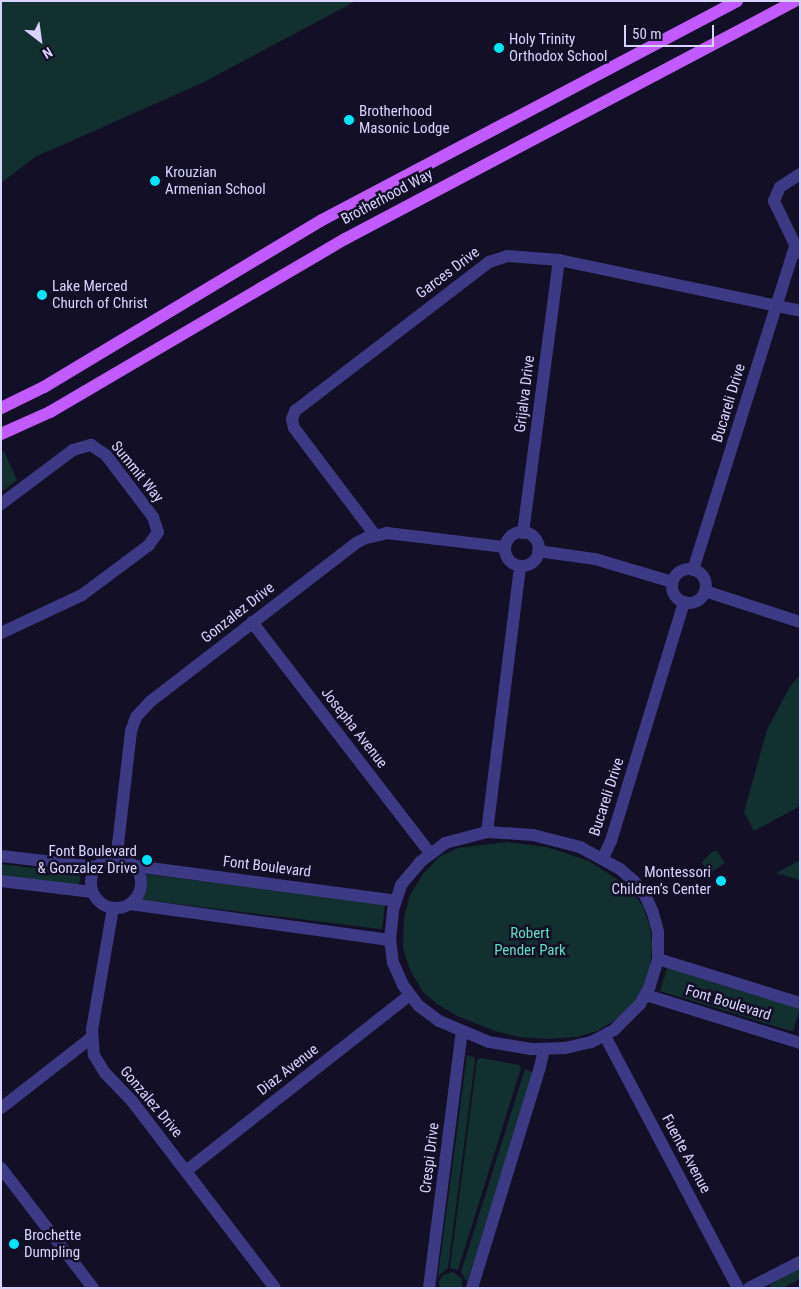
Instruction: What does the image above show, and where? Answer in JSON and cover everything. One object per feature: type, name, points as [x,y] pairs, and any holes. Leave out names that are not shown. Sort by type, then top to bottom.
[{"type":"main road","name":"Brotherhood Way","points":[[1,408],[52,383],[322,220],[737,1]]},
{"type":"main road","name":"Brotherhood Way","points":[[1,434],[56,408],[344,238],[794,1]]},
{"type":"street","points":[[797,250],[777,211],[774,201],[776,193],[787,181],[800,174]]},
{"type":"street","name":"Bucareli Drive","points":[[694,570],[776,306],[797,250]]},
{"type":"street","name":"Garces Drive","points":[[375,535],[294,428],[292,419],[295,411],[489,262],[507,256],[559,260],[800,311]]},
{"type":"street","name":"Grijalva Drive","points":[[524,533],[559,260]]},
{"type":"street","name":"Summit Way","points":[[1,504],[73,450],[91,445],[106,456],[153,516],[158,532],[149,545],[82,595],[1,632]]},
{"type":"street","name":"Gonzalez Drive","points":[[119,858],[118,844],[130,741],[136,717],[151,701],[356,543],[375,535],[387,533],[505,547]]},
{"type":"street","points":[[524,533],[535,539],[538,551],[532,562],[520,566],[508,560],[505,547],[511,537],[524,533]]},
{"type":"street","points":[[538,551],[595,559],[672,582]]},
{"type":"street","points":[[487,832],[520,566]]},
{"type":"street","points":[[694,570],[704,580],[705,591],[695,602],[684,602],[674,594],[672,582],[681,571],[694,570]]},
{"type":"street","points":[[705,591],[800,622]]},
{"type":"street","name":"Bucareli Drive","points":[[603,858],[611,841],[684,602]]},
{"type":"street","name":"Josepha Avenue","points":[[252,622],[430,853]]},
{"type":"street","points":[[487,832],[533,835],[580,848],[603,858],[634,881],[646,897],[658,932],[658,959],[646,995],[633,1014],[605,1036],[578,1046],[544,1049],[510,1046],[462,1032],[428,1012],[410,995],[393,963],[390,940],[396,901],[402,886],[412,870],[430,853],[458,838],[487,832]]},
{"type":"street","points":[[1,856],[96,867]]},
{"type":"street","points":[[130,904],[137,896],[141,886],[140,876],[135,866],[119,858],[106,860],[96,867],[91,877],[92,892],[98,901],[113,908],[130,904],[390,940]]},
{"type":"street","name":"Font Boulevard","points":[[135,866],[396,901]]},
{"type":"street","points":[[1,881],[92,892]]},
{"type":"street","name":"Gonzalez Drive","points":[[113,908],[91,1038],[94,1055],[105,1073],[132,1101],[275,1288]]},
{"type":"street","name":"Font Boulevard","points":[[658,959],[800,1003]]},
{"type":"street","name":"Diaz Avenue","points":[[186,1170],[410,995]]},
{"type":"street","name":"Font Boulevard","points":[[646,995],[800,1043]]},
{"type":"street","name":"Crespi Drive","points":[[429,1288],[462,1032]]},
{"type":"street","name":"Fuente Avenue","points":[[605,1036],[738,1288]]},
{"type":"street","points":[[1,1108],[91,1038]]},
{"type":"street","points":[[472,1288],[544,1049]]},
{"type":"street","points":[[1,1168],[94,1288]]},
{"type":"street","points":[[749,1288],[800,1262]]},
{"type":"green space","points":[[1,1],[356,1],[202,83],[35,157],[1,183]]},
{"type":"green space","points":[[4,451],[17,480],[1,492],[1,452]]},
{"type":"green space","points":[[800,675],[800,806],[754,831],[744,812],[767,730],[789,688]]},
{"type":"green space","name":"Robert Pender Park","points":[[507,842],[547,847],[589,861],[629,887],[643,906],[650,927],[652,946],[650,965],[644,984],[635,1001],[619,1018],[597,1031],[577,1037],[547,1039],[519,1037],[495,1031],[457,1016],[437,1004],[423,992],[411,972],[403,949],[404,917],[410,895],[423,874],[439,857],[458,848]]},
{"type":"green space","points":[[717,851],[725,863],[709,874],[702,862],[712,852]]},
{"type":"green space","points":[[800,860],[800,880],[776,873]]},
{"type":"green space","points":[[1,864],[80,874],[79,885],[1,875]]},
{"type":"green space","points":[[145,874],[385,903],[382,929],[142,900]]},
{"type":"green space","points":[[667,968],[800,1009],[793,1032],[660,991]]},
{"type":"green space","points":[[467,1055],[474,1057],[475,1061],[448,1268],[438,1276]]},
{"type":"green space","points":[[481,1058],[519,1065],[521,1068],[458,1270],[450,1268],[477,1060]]},
{"type":"green space","points":[[525,1069],[534,1073],[467,1282],[461,1272]]},
{"type":"green space","points":[[800,1267],[800,1279],[783,1288],[769,1288],[771,1284]]},
{"type":"green space","points":[[453,1272],[462,1279],[462,1288],[440,1288],[439,1281],[443,1275]]},
{"type":"place","name":"Holy Trinity Orthodox School","points":[[499,48]]},
{"type":"place","name":"Brotherhood Masonic Lodge","points":[[349,120]]},
{"type":"place","name":"Krouzian Armenian School","points":[[155,181]]},
{"type":"place","name":"Lake Merced Church of Christ","points":[[42,295]]},
{"type":"place","name":"Font Boulevard & Gonzalez Drive","points":[[147,860]]},
{"type":"place","name":"Montessori Children’s Center","points":[[721,881]]},
{"type":"place","name":"Brochette Dumpling","points":[[14,1244]]}]
